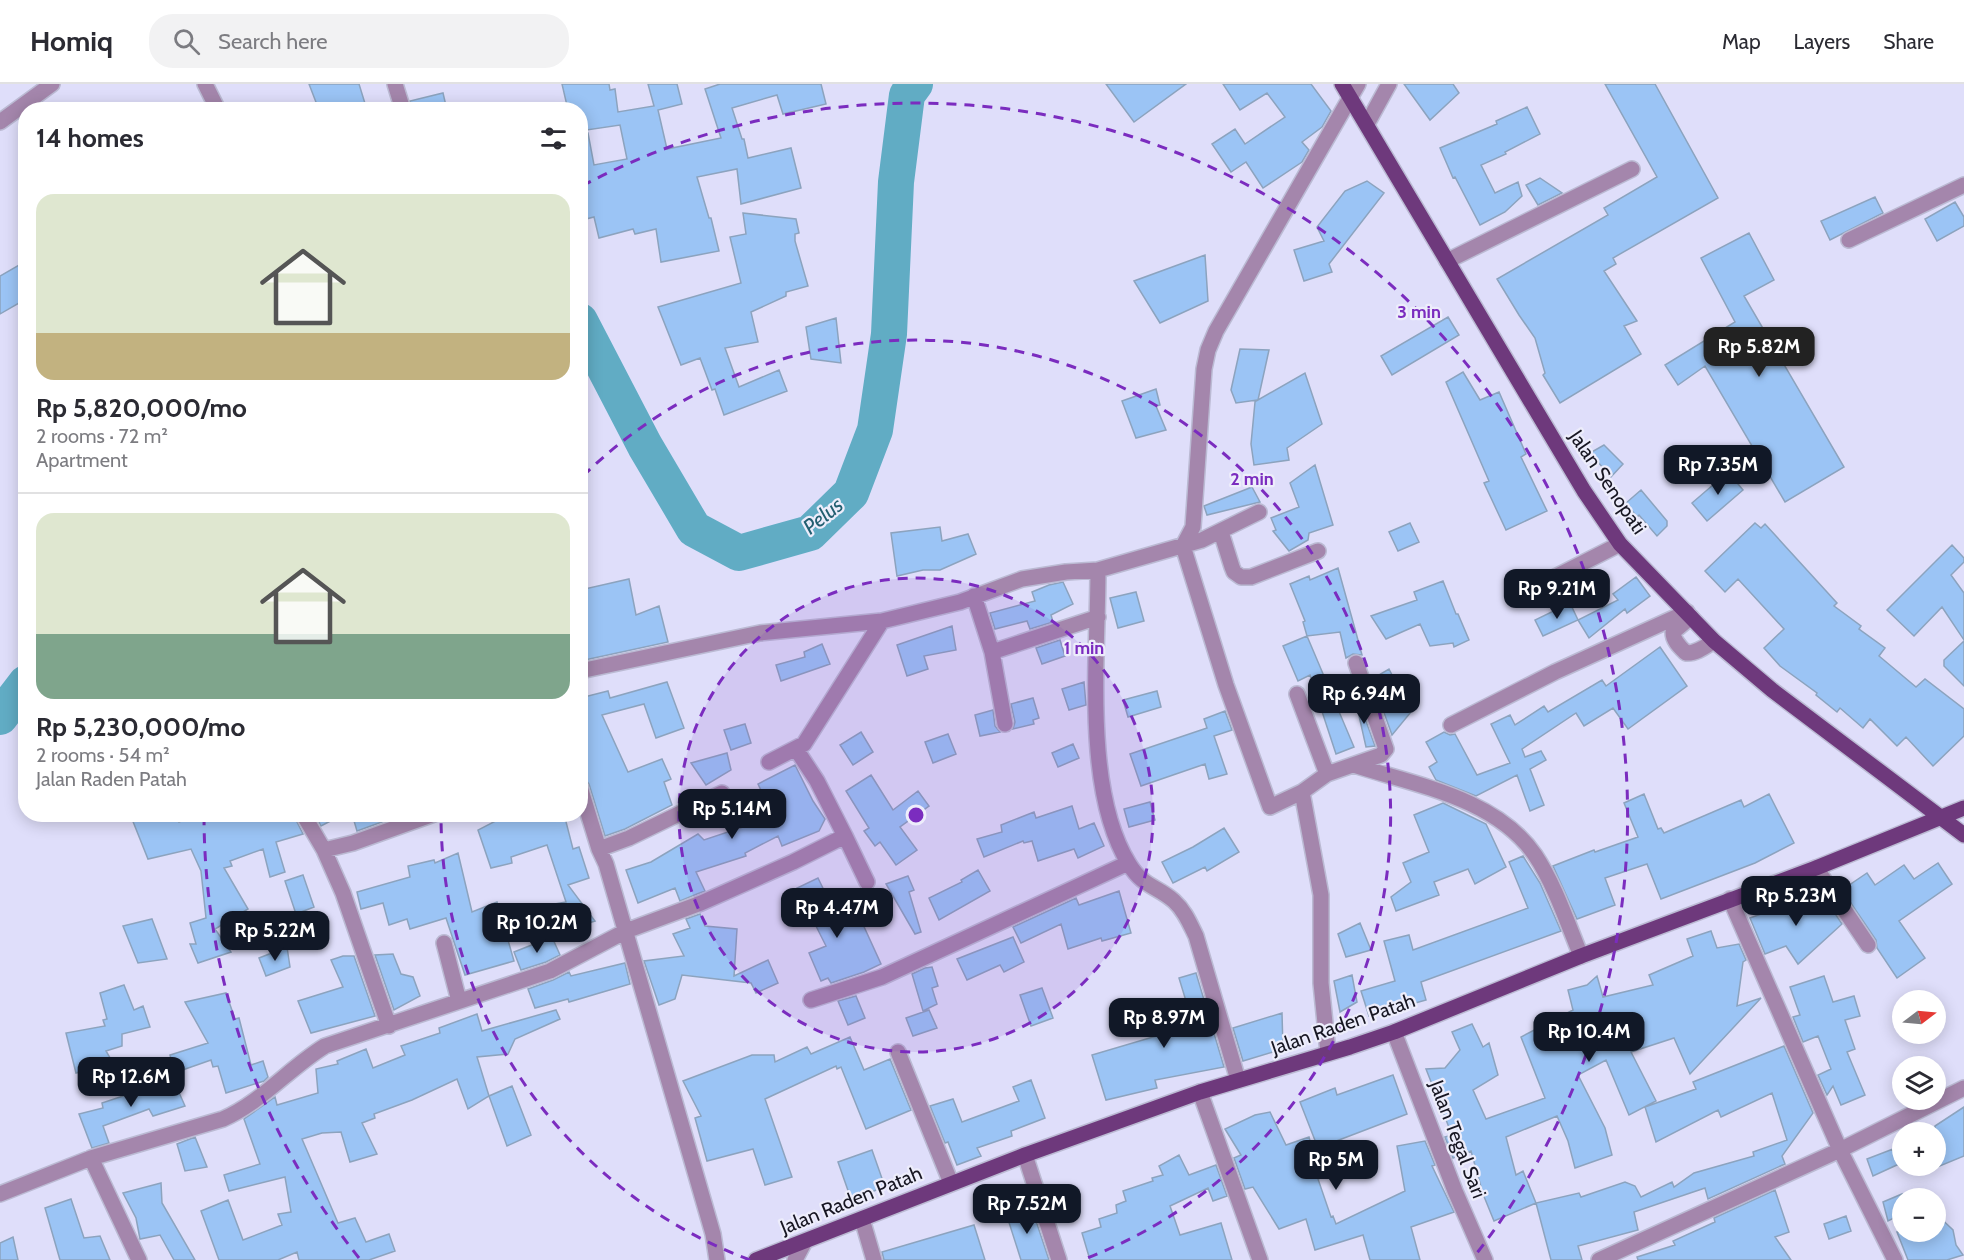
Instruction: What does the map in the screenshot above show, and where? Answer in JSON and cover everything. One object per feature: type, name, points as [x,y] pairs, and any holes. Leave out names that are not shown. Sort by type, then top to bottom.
[{"type":"main road","name":"Jalan Senopati","points":[[1349,96],[1584,491],[1620,544],[1714,641],[1772,690],[1964,835]]},
{"type":"main road","name":"Jalan Raden Patah","points":[[756,1260],[804,1243],[868,1240],[951,1183],[1027,1161],[1202,1097],[1238,1080],[1394,1032],[1581,956],[1816,868],[1964,808]]},
{"type":"street","points":[[27,102],[52,84]]},
{"type":"street","points":[[205,84],[214,102]]},
{"type":"street","points":[[395,84],[401,102]]},
{"type":"street","points":[[1356,663],[1386,749],[1381,755],[1327,774],[1302,792],[1270,807],[1226,685],[1183,546],[1193,527],[1204,369],[1208,350],[1216,331],[1349,96],[1358,84]]},
{"type":"street","points":[[1367,124],[1389,84]]},
{"type":"street","points":[[0,122],[18,109]]},
{"type":"street","points":[[1447,261],[1632,169]]},
{"type":"street","points":[[1849,240],[1962,189]]},
{"type":"street","points":[[588,669],[760,633],[882,621],[960,602],[1022,579],[1098,570],[1183,546],[1213,536],[1259,512]]},
{"type":"street","points":[[1213,536],[1234,572],[1241,578],[1251,577],[1318,551]]},
{"type":"street","points":[[1514,598],[1620,544]]},
{"type":"street","points":[[1098,570],[1096,705],[1100,767],[1106,808],[1128,862],[1143,883],[1174,901],[1185,915],[1196,936],[1238,1080]]},
{"type":"street","points":[[974,596],[992,652],[1005,724]]},
{"type":"street","points":[[1689,614],[1673,632],[1676,643],[1686,653],[1691,654],[1714,641]]},
{"type":"street","points":[[1451,724],[1555,672],[1689,614]]},
{"type":"street","points":[[992,652],[1098,617]]},
{"type":"street","points":[[769,762],[804,744],[882,621]]},
{"type":"street","points":[[1297,694],[1327,774]]},
{"type":"street","points":[[796,749],[817,781],[867,882]]},
{"type":"street","points":[[1354,765],[1455,797],[1482,808],[1507,825],[1525,842],[1546,874],[1581,956]]},
{"type":"street","points":[[1302,792],[1321,895],[1321,983],[1328,1053]]},
{"type":"street","points":[[599,849],[629,838],[722,793]]},
{"type":"street","points":[[588,813],[626,931],[713,1234],[717,1260]]},
{"type":"street","points":[[308,822],[324,850],[354,922],[389,1026]]},
{"type":"street","points":[[324,850],[353,843],[412,822]]},
{"type":"street","points":[[0,1194],[90,1158],[223,1119],[256,1101],[313,1053],[325,1046],[550,971],[626,931],[701,903],[845,836]]},
{"type":"street","points":[[812,1000],[882,977],[1128,862]]},
{"type":"street","points":[[1816,868],[1868,945]]},
{"type":"street","points":[[1730,899],[1840,1150],[1895,1260]]},
{"type":"street","points":[[444,943],[459,1001]]},
{"type":"street","name":"Jalan Tegal Sari","points":[[1394,1032],[1455,1191],[1485,1260]]},
{"type":"street","points":[[898,1052],[951,1183]]},
{"type":"street","points":[[1599,1260],[1840,1150],[1964,1088]]},
{"type":"street","points":[[1202,1097],[1260,1260]]},
{"type":"street","points":[[90,1158],[139,1260]]},
{"type":"street","points":[[1027,1161],[1059,1260]]},
{"type":"street","points":[[795,1260],[804,1243]]},
{"type":"building","points":[[309,84],[359,84],[365,102],[316,102]]},
{"type":"building","points":[[562,84],[609,84],[610,90],[615,89],[618,112],[654,106],[648,84],[677,84],[682,104],[658,110],[667,149],[721,138],[705,89],[720,84],[821,84],[826,104],[783,114],[777,95],[732,108],[742,139],[744,139],[748,158],[791,148],[801,188],[741,204],[737,169],[697,177],[719,251],[661,262],[656,229],[635,234],[633,229],[599,238],[594,217],[588,218],[588,133],[594,165],[627,159],[620,125],[588,130],[588,102],[566,102]]},
{"type":"building","points":[[1106,84],[1186,84],[1134,122]]},
{"type":"building","points":[[1223,84],[1311,84],[1331,111],[1322,127],[1302,142],[1309,150],[1302,162],[1263,188],[1246,162],[1231,172],[1212,144],[1235,129],[1245,144],[1285,117],[1267,93],[1240,110]]},
{"type":"building","points":[[1404,84],[1453,84],[1459,93],[1430,120]]},
{"type":"building","points":[[1605,84],[1655,84],[1718,198],[1613,258],[1616,264],[1604,271],[1637,321],[1624,326],[1641,354],[1560,403],[1543,375],[1545,373],[1535,338],[1497,279],[1608,215],[1604,208],[1657,177]]},
{"type":"building","points":[[443,93],[445,102],[410,102]]},
{"type":"building","points":[[1527,107],[1540,134],[1505,152],[1506,154],[1481,165],[1495,193],[1518,182],[1522,196],[1505,212],[1480,225],[1455,177],[1453,178],[1440,148],[1497,124],[1496,121]]},
{"type":"building","points":[[1540,178],[1562,193],[1538,205],[1526,185]]},
{"type":"building","points":[[1367,181],[1384,193],[1329,264],[1332,272],[1304,281],[1294,250],[1324,241],[1317,227],[1345,191]]},
{"type":"building","points":[[1875,197],[1883,213],[1830,240],[1821,221]]},
{"type":"building","points":[[1955,202],[1964,217],[1964,226],[1937,241],[1925,219]]},
{"type":"building","points":[[743,213],[796,219],[799,233],[795,234],[795,241],[808,286],[786,292],[786,296],[751,312],[758,342],[725,348],[739,387],[779,370],[787,391],[724,415],[700,358],[681,365],[658,307],[741,283],[730,237],[746,234]]},
{"type":"building","points":[[1749,233],[1774,280],[1744,296],[1844,467],[1785,502],[1705,366],[1678,385],[1665,365],[1735,322],[1701,258]]},
{"type":"building","points":[[1205,255],[1208,301],[1160,323],[1134,281]]},
{"type":"building","points":[[18,266],[18,304],[0,314],[0,276]]},
{"type":"building","points":[[1448,317],[1459,335],[1392,375],[1381,356]]},
{"type":"building","points":[[836,318],[841,363],[811,359],[806,327]]},
{"type":"building","points":[[1240,349],[1269,350],[1258,400],[1305,373],[1322,424],[1287,448],[1289,460],[1254,465],[1251,444],[1257,400],[1236,403],[1231,390]]},
{"type":"building","points":[[1463,372],[1480,400],[1499,392],[1526,454],[1521,457],[1547,511],[1506,530],[1484,483],[1489,481],[1446,382]]},
{"type":"building","points":[[1156,389],[1160,405],[1156,406],[1166,430],[1136,438],[1122,401]]},
{"type":"building","points":[[1604,445],[1623,464],[1611,477],[1590,453]]},
{"type":"building","points":[[1315,465],[1333,525],[1309,533],[1308,540],[1289,551],[1273,531],[1276,530],[1271,518],[1299,507],[1290,483]]},
{"type":"building","points":[[1728,472],[1743,490],[1707,521],[1692,503]]},
{"type":"building","points":[[1252,487],[1260,502],[1207,515],[1204,506]]},
{"type":"building","points":[[1641,490],[1667,521],[1667,526],[1657,536],[1626,503]]},
{"type":"building","points":[[1410,523],[1419,542],[1398,551],[1389,532]]},
{"type":"building","points":[[1755,523],[1761,528],[1765,524],[1837,603],[1834,606],[1861,626],[1859,629],[1885,648],[1879,656],[1916,687],[1925,679],[1964,709],[1964,736],[1933,766],[1906,737],[1897,746],[1870,719],[1863,728],[1840,708],[1837,712],[1816,695],[1817,693],[1780,666],[1764,648],[1784,629],[1738,579],[1725,592],[1705,571]]},
{"type":"building","points":[[940,527],[942,541],[968,534],[976,554],[940,570],[923,570],[897,576],[891,533]]},
{"type":"building","points":[[1952,545],[1964,558],[1964,562],[1951,575],[1964,593],[1964,640],[1942,607],[1914,636],[1887,610]]},
{"type":"building","points":[[1338,568],[1362,655],[1353,654],[1346,658],[1340,632],[1307,636],[1303,622],[1305,621],[1290,584],[1309,576],[1310,580]]},
{"type":"building","points":[[1636,577],[1650,596],[1627,613],[1625,609],[1589,638],[1578,620],[1618,600],[1613,594]]},
{"type":"building","points":[[629,579],[636,615],[659,606],[668,642],[588,659],[588,588]]},
{"type":"building","points":[[1443,581],[1469,640],[1454,647],[1453,643],[1430,646],[1420,624],[1386,639],[1371,616],[1417,600],[1414,592]]},
{"type":"building","points":[[1063,582],[1073,604],[1051,615],[1053,622],[1030,629],[1027,621],[995,629],[990,613],[1035,601],[1032,592]]},
{"type":"building","points":[[1136,592],[1144,621],[1118,628],[1110,598]]},
{"type":"building","points":[[1570,603],[1578,620],[1543,636],[1535,620]]},
{"type":"building","points":[[952,626],[956,650],[924,656],[928,669],[907,676],[897,645]]},
{"type":"building","points":[[1307,636],[1354,747],[1336,754],[1310,675],[1298,681],[1283,646]]},
{"type":"building","points":[[1060,640],[1065,656],[1042,664],[1036,648]]},
{"type":"building","points":[[1964,641],[1964,686],[1944,666],[1944,660]]},
{"type":"building","points":[[822,644],[830,664],[781,681],[776,665],[805,657],[804,652]]},
{"type":"building","points":[[1660,647],[1687,686],[1628,729],[1613,708],[1584,726],[1576,713],[1522,749],[1525,757],[1541,751],[1546,760],[1530,769],[1544,805],[1530,811],[1517,775],[1476,796],[1436,780],[1429,767],[1437,762],[1426,742],[1444,732],[1450,735],[1455,734],[1477,775],[1510,763],[1491,724],[1510,715],[1515,725],[1544,706],[1548,712],[1602,680],[1606,686]]},
{"type":"building","points":[[1389,669],[1411,712],[1392,735],[1372,679]]},
{"type":"building","points":[[667,682],[684,728],[656,738],[644,704],[602,715],[628,772],[662,759],[671,779],[664,782],[672,805],[625,829],[605,836],[588,783],[588,696],[608,691],[610,698]]},
{"type":"building","points":[[1084,682],[1086,705],[1069,710],[1062,689]]},
{"type":"building","points":[[1354,688],[1375,746],[1366,747]]},
{"type":"building","points":[[1157,691],[1161,707],[1128,717],[1123,700]]},
{"type":"building","points":[[1033,698],[1039,718],[1033,720],[1034,724],[1013,729],[1015,722],[1011,704]]},
{"type":"building","points":[[993,710],[995,726],[1000,732],[980,736],[975,715]]},
{"type":"building","points":[[1225,711],[1232,730],[1214,736],[1227,774],[1209,779],[1205,764],[1141,786],[1130,754],[1207,728],[1204,719]]},
{"type":"building","points":[[745,724],[751,743],[731,750],[724,730]]},
{"type":"building","points":[[861,732],[873,752],[853,765],[840,745]]},
{"type":"building","points":[[948,734],[956,754],[933,763],[925,742]]},
{"type":"building","points":[[1073,744],[1079,758],[1058,767],[1052,753]]},
{"type":"building","points":[[727,753],[731,770],[706,785],[691,763]]},
{"type":"building","points":[[795,765],[825,819],[819,831],[782,846],[778,836],[745,853],[746,856],[696,872],[705,891],[680,901],[675,888],[638,903],[626,870],[651,862],[698,834],[704,840],[752,824],[751,821],[771,811],[758,784]]},
{"type":"building","points":[[871,775],[893,810],[918,791],[929,806],[900,827],[917,850],[896,865],[880,842],[875,846],[864,831],[869,828],[846,791]]},
{"type":"building","points":[[1644,794],[1658,829],[1661,828],[1664,833],[1741,800],[1744,807],[1769,794],[1794,843],[1755,863],[1661,899],[1647,864],[1605,878],[1615,905],[1577,919],[1553,866],[1594,850],[1595,852],[1638,837],[1624,803]]},
{"type":"building","points":[[1150,802],[1155,820],[1129,827],[1124,809]]},
{"type":"building","points":[[1443,803],[1486,824],[1506,867],[1475,884],[1468,869],[1434,882],[1439,895],[1396,911],[1391,897],[1411,882],[1403,863],[1429,852],[1414,815]]},
{"type":"building","points":[[1072,806],[1079,829],[1094,823],[1104,846],[1078,858],[1074,849],[1038,861],[1032,841],[1024,843],[1023,841],[984,857],[977,839],[1002,832],[1001,825],[1034,812],[1036,818]]},
{"type":"building","points":[[133,822],[297,822],[303,834],[276,842],[285,872],[270,877],[263,849],[230,861],[232,866],[224,868],[248,909],[215,929],[231,952],[198,963],[190,944],[196,944],[190,923],[206,918],[201,871],[191,849],[148,859]]},
{"type":"building","points":[[354,822],[382,822],[357,831]]},
{"type":"building","points":[[494,822],[566,822],[573,849],[579,847],[589,878],[568,885],[595,921],[559,932],[554,904],[566,902],[547,845],[511,857],[512,863],[491,868],[478,830]]},
{"type":"building","points":[[1224,828],[1239,852],[1207,871],[1205,867],[1173,883],[1162,862]]},
{"type":"building","points":[[458,853],[472,912],[497,902],[514,961],[465,975],[446,918],[410,929],[407,919],[389,925],[383,903],[361,909],[357,892],[410,877],[408,866],[434,860],[435,863]]},
{"type":"building","points":[[1523,856],[1540,883],[1561,931],[1421,982],[1426,1000],[1369,1016],[1361,991],[1395,981],[1384,941],[1409,935],[1413,950],[1528,908],[1509,862]]},
{"type":"building","points":[[1938,863],[1952,884],[1899,921],[1925,958],[1897,978],[1877,948],[1876,940],[1842,890],[1867,873],[1875,885],[1904,865],[1914,879]]},
{"type":"building","points":[[978,870],[990,891],[939,920],[929,898],[962,882],[961,880]]},
{"type":"building","points":[[303,875],[314,907],[296,914],[285,881]]},
{"type":"building","points":[[908,876],[914,890],[909,892],[921,932],[915,934],[886,884]]},
{"type":"building","points":[[818,878],[841,925],[860,918],[881,964],[831,983],[828,978],[821,981],[809,953],[826,946],[797,888]]},
{"type":"building","points":[[1119,891],[1131,933],[1102,941],[1101,938],[1068,949],[1061,924],[1021,943],[1013,927],[1076,898],[1079,905]]},
{"type":"building","points":[[1824,897],[1842,924],[1798,964],[1786,946],[1765,954],[1750,918],[1794,902]]},
{"type":"building","points":[[700,914],[705,926],[737,929],[734,976],[768,960],[778,983],[756,993],[751,983],[682,975],[675,999],[659,1005],[644,961],[684,956],[673,934],[690,928],[686,919]]},
{"type":"building","points":[[152,919],[167,959],[138,963],[123,926]]},
{"type":"building","points":[[1360,923],[1371,950],[1346,957],[1338,934]]},
{"type":"building","points":[[1711,931],[1717,948],[1739,944],[1746,960],[1743,962],[1737,1006],[1761,998],[1690,1074],[1674,1038],[1631,1052],[1656,1101],[1629,1115],[1606,1060],[1578,1075],[1605,1128],[1612,1155],[1575,1168],[1568,1141],[1557,1116],[1506,1137],[1516,1175],[1523,1171],[1536,1203],[1494,1221],[1483,1194],[1471,1151],[1453,1158],[1445,1137],[1452,1135],[1426,1069],[1445,1068],[1460,1050],[1452,1032],[1472,1024],[1483,1047],[1489,1043],[1498,1075],[1473,1090],[1486,1119],[1545,1098],[1521,1037],[1573,1010],[1568,990],[1587,985],[1597,976],[1603,997],[1653,985],[1649,975],[1693,956],[1687,939]]},
{"type":"building","points":[[552,937],[560,955],[521,970],[514,952]]},
{"type":"building","points":[[1013,937],[1024,962],[1004,972],[1000,965],[967,980],[957,959]]},
{"type":"building","points":[[287,947],[290,967],[266,976],[259,958]]},
{"type":"building","points":[[393,954],[401,974],[413,977],[420,996],[394,1010],[375,955]]},
{"type":"building","points":[[343,956],[354,956],[375,1016],[311,1033],[298,1001],[343,987],[331,960]]},
{"type":"building","points":[[625,963],[630,984],[569,1002],[568,999],[535,1008],[528,989],[569,972],[571,976]]},
{"type":"building","points":[[932,967],[938,986],[932,988],[937,1004],[923,1011],[912,974]]},
{"type":"building","points":[[1196,973],[1224,1067],[1155,1080],[1157,1088],[1106,1100],[1092,1055],[1170,1032],[1163,1008],[1186,1001],[1179,978]]},
{"type":"building","points":[[1352,975],[1357,1002],[1340,1012],[1334,981]]},
{"type":"building","points":[[1824,976],[1833,1002],[1854,996],[1860,1016],[1845,1020],[1855,1049],[1847,1052],[1865,1095],[1841,1105],[1833,1086],[1827,1095],[1818,1075],[1831,1069],[1818,1036],[1803,1042],[1793,1017],[1800,1015],[1790,987]]},
{"type":"building","points":[[124,985],[134,1010],[143,1006],[150,1027],[122,1034],[122,1046],[106,1051],[113,1063],[76,1073],[66,1033],[105,1026],[103,1020],[107,1019],[100,993]]},
{"type":"building","points":[[1042,988],[1053,1018],[1031,1026],[1020,995]]},
{"type":"building","points":[[226,993],[235,1019],[239,1018],[251,1065],[263,1061],[268,1077],[264,1081],[226,1093],[218,1066],[213,1067],[211,1060],[174,1073],[170,1055],[208,1043],[185,1002]]},
{"type":"building","points":[[856,996],[865,1018],[848,1025],[838,1001]]},
{"type":"building","points":[[556,1010],[560,1019],[515,1039],[508,1054],[477,1057],[489,1096],[468,1109],[457,1079],[412,1100],[374,1114],[375,1118],[362,1123],[377,1154],[350,1162],[341,1132],[322,1133],[302,1139],[338,1223],[355,1218],[366,1242],[389,1234],[395,1251],[369,1260],[299,1260],[297,1252],[278,1260],[219,1260],[201,1211],[228,1200],[243,1240],[282,1225],[278,1214],[291,1212],[285,1177],[229,1191],[224,1175],[260,1164],[244,1119],[275,1097],[277,1105],[318,1093],[316,1069],[338,1064],[337,1061],[366,1049],[373,1068],[405,1055],[401,1046],[440,1033],[439,1028],[477,1014],[482,1031]]},
{"type":"building","points":[[929,1010],[937,1028],[913,1036],[906,1018]]},
{"type":"building","points":[[1282,1013],[1283,1049],[1243,1061],[1233,1028]]},
{"type":"building","points":[[850,1037],[864,1070],[890,1059],[911,1110],[866,1129],[841,1067],[837,1069],[836,1066],[765,1099],[792,1177],[765,1185],[753,1149],[707,1161],[695,1118],[701,1116],[683,1081],[752,1055],[774,1055],[775,1062],[807,1047],[811,1054]]},
{"type":"building","points":[[1784,1046],[1813,1113],[1782,1156],[1785,1164],[1708,1199],[1705,1188],[1634,1212],[1638,1230],[1578,1246],[1582,1260],[1551,1260],[1536,1203],[1579,1193],[1581,1197],[1625,1182],[1635,1186],[1641,1197],[1672,1182],[1674,1187],[1694,1173],[1754,1156],[1753,1152],[1787,1140],[1772,1093],[1721,1117],[1718,1110],[1656,1142],[1645,1107],[1696,1089],[1693,1082]]},
{"type":"building","points":[[1393,1075],[1407,1114],[1318,1148],[1300,1102],[1335,1088],[1337,1095]]},
{"type":"building","points":[[173,1079],[185,1106],[153,1116],[149,1109],[103,1126],[109,1143],[92,1148],[79,1114],[103,1108],[102,1103],[138,1091],[136,1087]]},
{"type":"building","points":[[1031,1080],[1045,1118],[1011,1131],[1012,1136],[977,1148],[981,1156],[957,1165],[930,1106],[953,1099],[962,1122],[1019,1101],[1013,1087]]},
{"type":"building","points":[[512,1086],[531,1135],[507,1146],[489,1096]]},
{"type":"building","points":[[1964,1107],[1964,1156],[1946,1163],[1946,1122],[1941,1122]]},
{"type":"building","points":[[1270,1112],[1286,1145],[1309,1137],[1316,1163],[1362,1153],[1364,1163],[1318,1179],[1331,1217],[1333,1216],[1336,1224],[1405,1191],[1397,1146],[1425,1141],[1435,1165],[1432,1166],[1454,1212],[1411,1227],[1420,1260],[1370,1260],[1363,1235],[1315,1250],[1306,1219],[1279,1229],[1253,1187],[1245,1189],[1234,1158],[1241,1155],[1225,1129],[1255,1115]]},
{"type":"building","points":[[195,1137],[207,1167],[185,1171],[177,1144]]},
{"type":"building","points":[[1892,1149],[1892,1167],[1873,1176],[1867,1159]]},
{"type":"building","points":[[872,1150],[885,1187],[851,1199],[838,1162]]},
{"type":"building","points":[[1179,1155],[1189,1175],[1216,1165],[1227,1196],[1213,1201],[1208,1188],[1170,1206],[1180,1235],[1221,1223],[1232,1260],[1090,1260],[1082,1233],[1101,1227],[1099,1219],[1117,1213],[1116,1205],[1126,1201],[1123,1191],[1153,1181],[1152,1178],[1163,1175],[1159,1166]]},
{"type":"building","points":[[161,1183],[162,1203],[195,1260],[174,1260],[160,1235],[140,1239],[136,1218],[123,1193]]},
{"type":"building","points":[[1775,1190],[1789,1232],[1775,1237],[1791,1260],[1638,1260],[1637,1257],[1675,1245],[1673,1241],[1715,1222],[1714,1218]]},
{"type":"building","points":[[1892,1198],[1892,1219],[1888,1221],[1883,1202]]},
{"type":"building","points":[[71,1199],[84,1238],[100,1236],[110,1260],[60,1260],[45,1208]]},
{"type":"building","points":[[1031,1206],[1049,1260],[1021,1260],[1006,1213]]},
{"type":"building","points":[[1846,1216],[1851,1231],[1829,1239],[1824,1224]]},
{"type":"building","points":[[1946,1223],[1953,1230],[1956,1245],[1963,1255],[1947,1260],[1908,1260],[1901,1242],[1946,1242]]},
{"type":"building","points":[[974,1225],[985,1260],[884,1260],[882,1252]]},
{"type":"building","points":[[13,1237],[18,1260],[0,1260],[0,1243]]},
{"type":"waterway","name":"Pelus","points":[[588,336],[645,446],[694,529],[739,553],[810,533],[851,493],[875,430],[889,334],[896,182],[907,95],[915,84]]},
{"type":"waterway","name":"Pelus","points":[[0,717],[18,693]]}]
